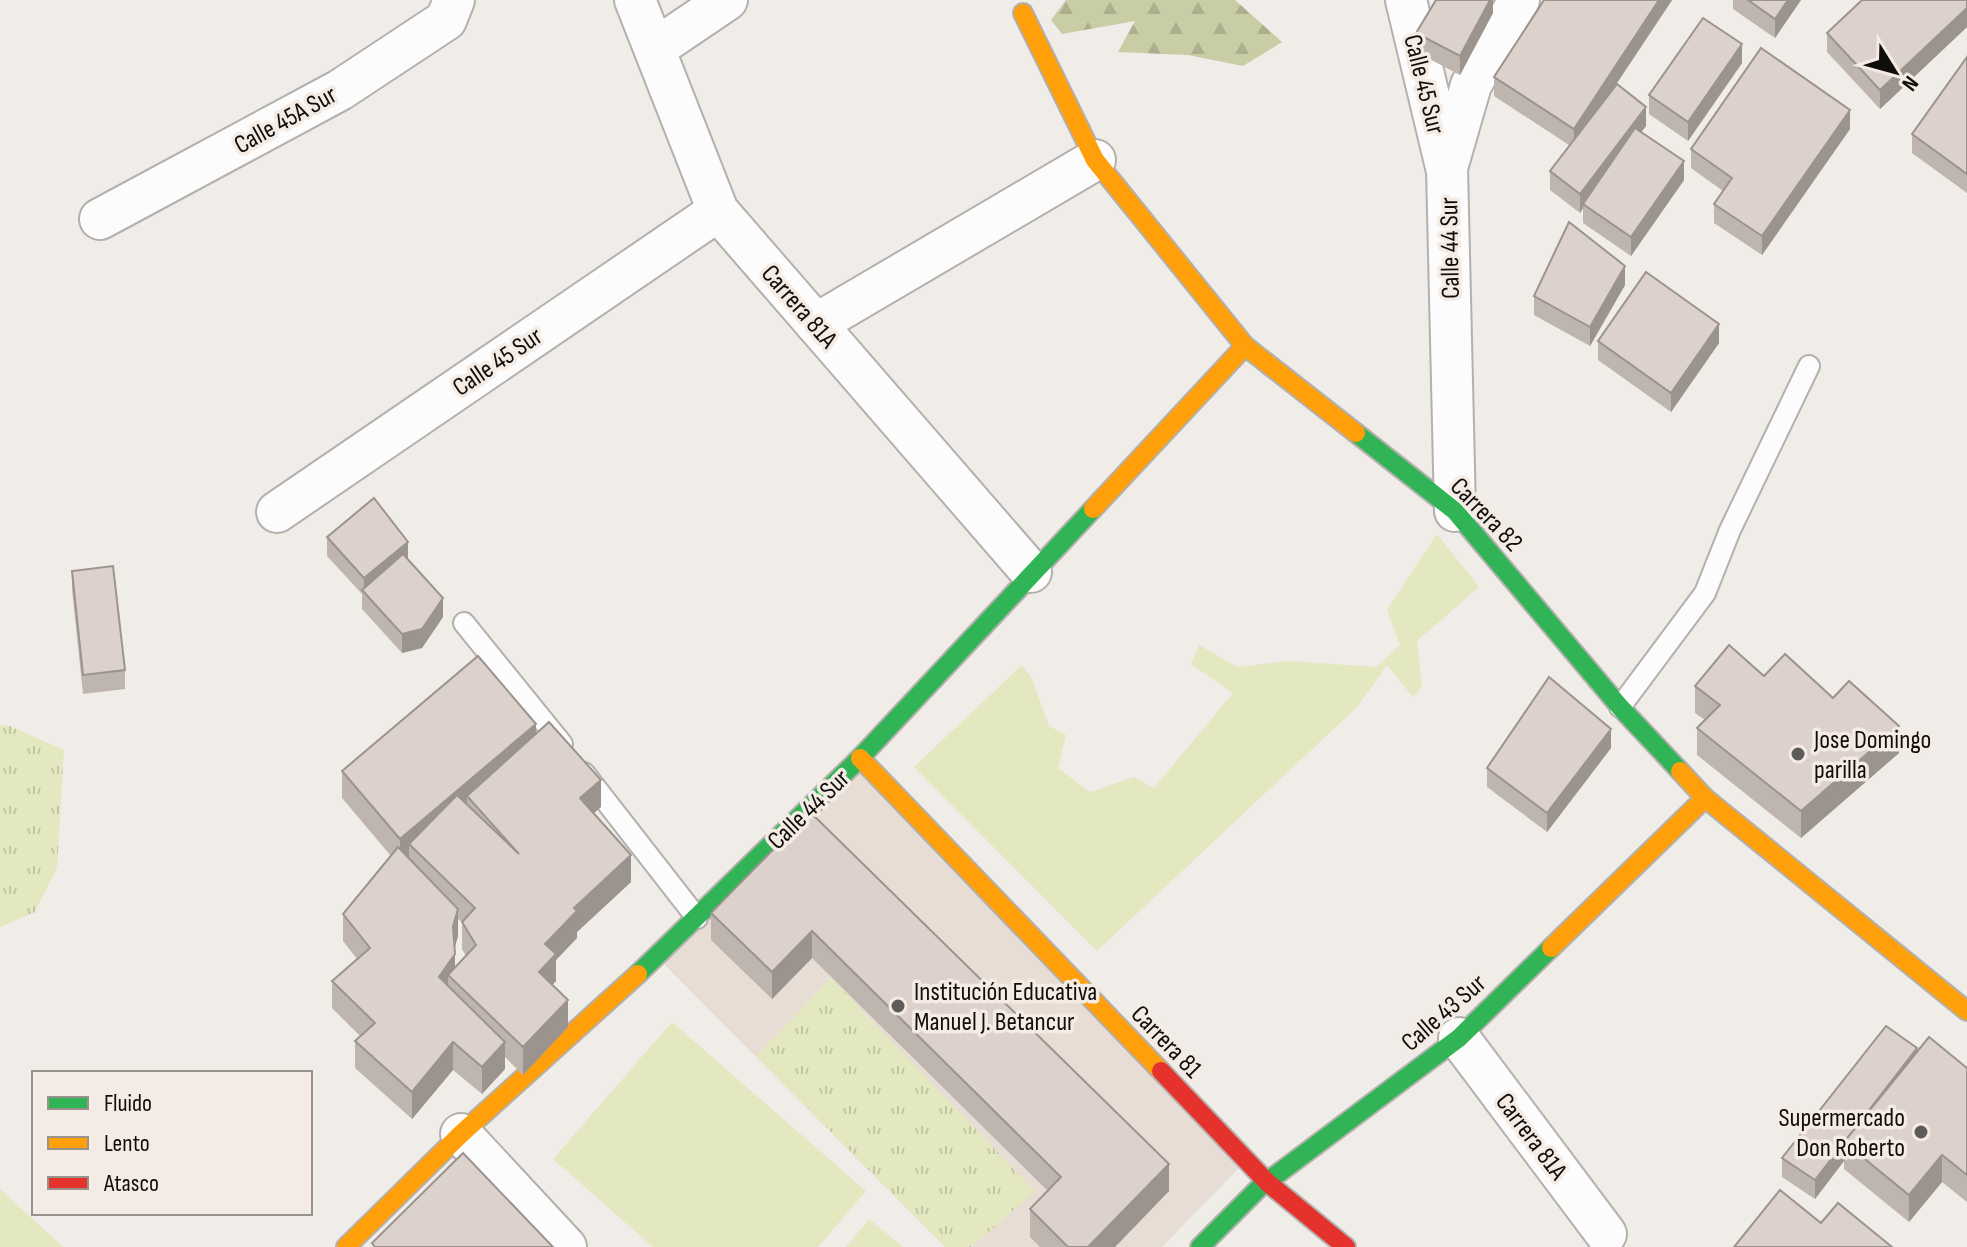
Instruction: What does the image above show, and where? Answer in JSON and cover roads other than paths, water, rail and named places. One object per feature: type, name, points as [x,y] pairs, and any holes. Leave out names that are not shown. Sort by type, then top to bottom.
[{"type":"street","name":"Calle 45A Sur","points":[[100,219],[340,90],[446,20],[454,0]]},
{"type":"street","name":"Carrera 81A","points":[[635,0],[718,211],[1031,572]]},
{"type":"street","points":[[656,48],[727,0]]},
{"type":"street","name":"Calle 45 Sur","points":[[1406,0],[1447,168]]},
{"type":"street","name":"Calle 44 Sur","points":[[1455,511],[1447,168],[1471,85],[1519,0]]},
{"type":"street","name":"Carrera 82","points":[[1023,13],[1095,160],[1245,346],[1455,511],[1620,707],[1705,798],[1966,1008]]},
{"type":"street","points":[[816,324],[1095,160]]},
{"type":"street","name":"Calle 45 Sur","points":[[277,512],[718,211]]},
{"type":"street","name":"Calle 44 Sur","points":[[346,1247],[461,1134],[697,918],[860,758],[1245,346]]},
{"type":"street","name":"Carrera 81","points":[[860,758],[1268,1183],[1346,1247]]},
{"type":"street","name":"Calle 43 Sur","points":[[1200,1247],[1268,1183],[1459,1038],[1705,798]]},
{"type":"street","name":"Carrera 81A","points":[[1459,1038],[1606,1234]]},
{"type":"street","points":[[461,1134],[566,1247]]},
{"type":"lane","points":[[1620,707],[1705,593],[1730,530],[1809,366]]},
{"type":"lane","points":[[464,623],[697,918]]},
{"type":"place","name":"Jose Domingo parilla","points":[[1798,754]]},
{"type":"place","name":"Institución Educativa Manuel J. Betancur","points":[[898,1006]]},
{"type":"place","name":"Supermercado Don Roberto","points":[[1921,1132]]}]
